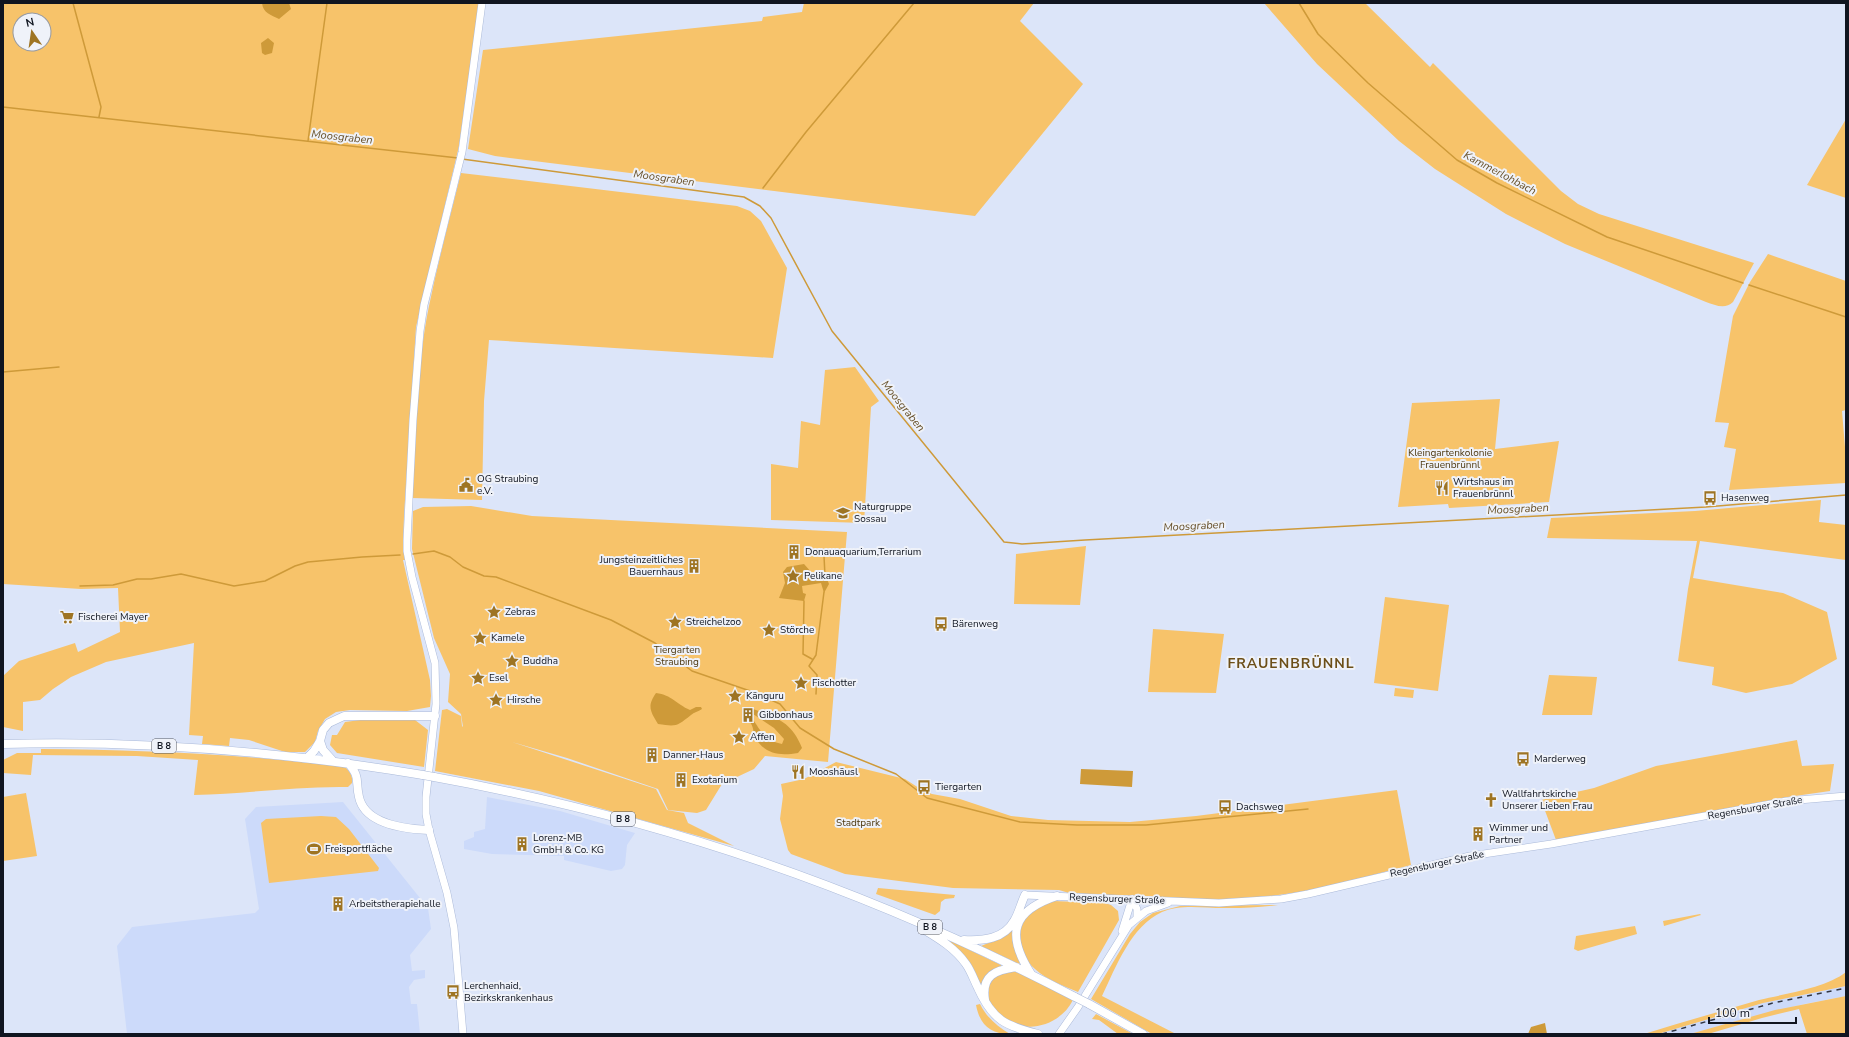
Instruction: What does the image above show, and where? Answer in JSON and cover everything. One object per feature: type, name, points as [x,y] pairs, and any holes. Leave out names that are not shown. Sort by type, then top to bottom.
[{"type":"main road","points":[[307,758],[314,751],[320,741],[323,730],[329,723],[344,716],[435,716]]},
{"type":"main road","points":[[320,741],[323,750],[332,760]]},
{"type":"main road","name":"B 8","points":[[3,744],[98,744],[187,747],[332,760],[510,791],[560,803],[675,833],[779,866],[865,899],[960,940],[1032,974],[1143,1034]]},
{"type":"main road","points":[[348,763],[355,771],[358,779],[358,789],[362,806],[374,816],[395,826],[429,830]]},
{"type":"main road","points":[[358,779],[370,766]]},
{"type":"main road","points":[[1025,895],[1030,908]]},
{"type":"main road","points":[[960,940],[984,940],[1006,931],[1014,922],[1025,895]]},
{"type":"main road","points":[[1032,974],[1018,950],[1016,935],[1022,918],[1030,908],[1057,896]]},
{"type":"main road","points":[[900,914],[941,940],[958,955],[970,970],[986,1004],[996,1017],[1007,1025],[1038,1034]]},
{"type":"main road","points":[[986,1004],[984,990],[989,977],[1001,969],[1016,967]]},
{"type":"street","points":[[463,1034],[453,921],[426,814],[426,797],[437,688],[435,663],[411,571],[407,540],[413,420],[420,331],[424,305],[461,156],[482,3]]},
{"type":"street","name":"Regensburger Straße","points":[[1025,895],[1233,903],[1281,899],[1470,856],[1559,843],[1787,801],[1846,796]]},
{"type":"street","points":[[1132,899],[1137,909],[1137,917]]},
{"type":"street","points":[[1121,936],[1132,899]]},
{"type":"street","points":[[1059,1034],[1078,1007],[1121,936],[1137,917],[1156,906],[1176,901]]},
{"type":"shaded area","points":[[262,3],[289,3],[291,9],[279,19],[270,15],[264,9]]},
{"type":"shaded area","points":[[268,38],[274,43],[272,53],[265,55],[262,53],[261,43]]},
{"type":"shaded area","points":[[804,564],[812,573],[814,579],[820,579],[825,574],[829,584],[824,593],[821,583],[802,586],[803,593],[806,594],[804,601],[779,598],[785,583],[783,572],[787,567]]},
{"type":"shaded area","points":[[656,693],[670,698],[690,710],[696,707],[701,707],[702,709],[693,713],[676,725],[658,724],[651,712],[651,702]]},
{"type":"shaded area","points":[[753,709],[776,718],[794,732],[802,748],[798,753],[780,754],[764,748],[756,739],[752,725],[749,721],[752,719],[764,736],[769,740],[782,744],[784,739],[774,728],[753,714]]},
{"type":"shaded area","points":[[1081,769],[1133,771],[1132,787],[1080,784]]},
{"type":"shaded area","points":[[487,797],[560,811],[635,833],[627,845],[625,865],[622,869],[611,871],[564,860],[564,856],[492,854],[464,849],[464,841],[474,837],[474,832],[485,829]]},
{"type":"shaded area","points":[[343,802],[428,908],[431,929],[410,955],[412,971],[425,970],[425,978],[414,980],[409,987],[411,1004],[417,1004],[420,1034],[127,1034],[117,946],[132,927],[255,913],[259,909],[245,819],[256,807]]},
{"type":"shaded area","points":[[1846,986],[1846,996],[1804,1004],[1690,1034],[1658,1034],[1763,1003]]},
{"type":"shaded area","points":[[1545,1023],[1547,1034],[1528,1034],[1531,1027]]},
{"type":"green space","points":[[3,3],[479,3],[459,146],[416,327],[404,516],[403,547],[405,560],[403,560],[430,680],[430,707],[407,711],[350,710],[336,712],[325,719],[318,731],[315,742],[305,752],[285,752],[249,740],[230,738],[229,746],[202,744],[203,736],[189,735],[194,643],[106,662],[71,677],[40,700],[23,702],[23,731],[3,727],[3,676],[19,661],[75,643],[78,652],[120,632],[118,588],[81,589],[3,584]]},
{"type":"green space","points":[[804,3],[1034,3],[1020,21],[1083,84],[975,216],[495,156],[468,149],[483,50],[762,21],[763,17],[802,12]]},
{"type":"green space","points":[[1264,3],[1365,3],[1430,67],[1433,63],[1561,191],[1578,204],[1599,214],[1754,263],[1733,302],[1727,306],[1720,306],[1706,302],[1565,244],[1506,214],[1435,169],[1399,141],[1317,64]]},
{"type":"green space","points":[[1846,119],[1846,198],[1807,185]]},
{"type":"green space","points":[[461,173],[737,206],[750,211],[761,221],[787,268],[773,358],[489,340],[484,401],[482,500],[412,498],[421,354],[436,273]]},
{"type":"green space","points":[[1768,254],[1846,281],[1846,410],[1842,411],[1846,459],[1846,483],[1729,490],[1736,449],[1724,447],[1729,423],[1715,422],[1733,316],[1750,282]]},
{"type":"green space","points":[[855,367],[879,401],[871,407],[864,523],[771,520],[771,464],[798,468],[801,421],[820,425],[825,370]]},
{"type":"green space","name":"Kleingartenkolonie Frauenbrünnl","points":[[1500,399],[1495,449],[1559,441],[1549,502],[1449,508],[1448,504],[1398,507],[1412,403]]},
{"type":"green space","points":[[1821,500],[1819,522],[1846,525],[1846,560],[1700,541],[1693,578],[1783,593],[1827,612],[1837,659],[1792,684],[1746,693],[1712,685],[1714,667],[1678,661],[1688,589],[1697,541],[1547,538],[1551,518],[1695,511]]},
{"type":"green space","name":"Tiergarten Straubing","points":[[471,506],[532,516],[847,532],[828,762],[765,756],[754,769],[722,784],[706,810],[697,813],[668,810],[658,789],[567,758],[512,742],[656,789],[667,810],[684,813],[688,823],[734,846],[539,791],[435,771],[442,710],[447,709],[461,716],[463,727],[461,714],[448,702],[450,674],[434,638],[412,549],[413,511],[423,507]]},
{"type":"green space","points":[[1086,546],[1080,605],[1014,604],[1016,554]]},
{"type":"green space","points":[[1385,597],[1449,605],[1438,691],[1374,683]]},
{"type":"green space","points":[[1153,629],[1224,634],[1216,693],[1148,692]]},
{"type":"green space","points":[[1549,675],[1597,677],[1592,715],[1542,715]]},
{"type":"green space","points":[[1395,688],[1414,690],[1413,698],[1394,696]]},
{"type":"green space","points":[[368,719],[415,720],[428,730],[424,767],[337,753],[330,745],[332,735],[337,735],[345,722]]},
{"type":"green space","points":[[1797,740],[1802,766],[1834,764],[1830,791],[1788,797],[1556,840],[1541,800],[1594,788],[1656,766]]},
{"type":"green space","points":[[41,749],[117,750],[231,756],[345,767],[351,774],[352,783],[348,787],[194,795],[198,760],[137,756],[33,755],[31,775],[3,773],[3,760],[17,753],[41,753]]},
{"type":"green space","name":"Stadtpark","points":[[836,762],[905,779],[922,790],[932,794],[960,799],[1011,816],[1048,820],[1130,822],[1196,816],[1397,790],[1411,865],[1312,890],[1252,898],[1226,899],[1069,893],[1059,890],[953,888],[845,874],[791,854],[788,850],[780,819],[783,796],[781,784],[804,779]]},
{"type":"green space","points":[[26,793],[37,856],[3,861],[3,797]]},
{"type":"green space","name":"Freisportfläche","points":[[321,816],[336,817],[349,829],[379,868],[378,871],[269,883],[261,823],[266,819]]},
{"type":"green space","points":[[878,888],[955,895],[954,898],[945,899],[941,902],[940,911],[935,915],[876,894]]},
{"type":"green space","points":[[1053,901],[1105,903],[1111,905],[1118,911],[1119,920],[1078,992],[1056,982],[1035,969],[1028,962],[1021,945],[1021,928],[1030,913],[1038,907]]},
{"type":"green space","points":[[1278,905],[1235,908],[1186,907],[1170,909],[1151,918],[1133,937],[1119,960],[1102,996],[1176,1034],[1152,1034],[1091,999],[1130,934],[1140,922],[1153,913],[1180,906]]},
{"type":"green space","points":[[1701,915],[1664,926],[1663,921]]},
{"type":"green space","points":[[1635,926],[1637,934],[1578,951],[1574,949],[1576,936]]},
{"type":"green space","points":[[1012,930],[1014,948],[1020,963],[1019,964],[981,946],[996,940]]},
{"type":"green space","points":[[951,941],[1001,966],[980,985],[950,942]]},
{"type":"green space","points":[[1013,971],[1027,976],[1073,1000],[1066,1010],[1057,1018],[1047,1023],[1036,1026],[1013,1024],[1003,1018],[988,1000],[988,983],[997,974]]},
{"type":"green space","points":[[1846,972],[1846,986],[1763,1003],[1658,1034],[1644,1034],[1759,1000],[1816,986],[1838,978]]},
{"type":"green space","points":[[1846,996],[1846,1034],[1807,1034],[1799,1009],[1708,1034],[1690,1034],[1775,1010]]},
{"type":"green space","points":[[980,1004],[993,1021],[1010,1034],[1003,1034],[992,1030],[983,1023],[976,1005]]},
{"type":"green space","points":[[1096,1014],[1133,1034],[1118,1034],[1099,1020],[1092,1019]]},
{"type":"waterway","points":[[73,3],[101,107],[99,117]]},
{"type":"waterway","points":[[308,141],[327,3]]},
{"type":"waterway","points":[[763,188],[806,132],[914,3]]},
{"type":"waterway","name":"Kammerlohbach","points":[[1299,3],[1318,34],[1368,83],[1457,160],[1497,183],[1607,237],[1743,283]]},
{"type":"waterway","name":"Moosgraben","points":[[3,107],[458,158]]},
{"type":"waterway","name":"Moosgraben","points":[[462,159],[744,197],[760,206],[771,218],[832,331],[1004,542],[1022,544],[1706,507],[1846,495]]},
{"type":"waterway","name":"Kammerlohbach","points":[[1749,285],[1846,317]]},
{"type":"waterway","points":[[3,372],[59,367]]},
{"type":"waterway","points":[[413,554],[434,551],[450,557],[463,567],[484,576],[496,577],[611,620],[655,643],[692,671],[753,692],[780,704],[800,728],[834,749],[896,774],[927,798],[1020,822],[1077,825],[1146,825],[1308,809]]},
{"type":"waterway","points":[[80,586],[113,585],[137,579],[151,579],[181,574],[234,586],[265,581],[295,566],[308,562],[400,555]]},
{"type":"waterway","points":[[824,556],[825,576]]},
{"type":"waterway","points":[[816,694],[817,675],[809,666],[816,655],[824,592]]},
{"type":"waterway","points":[[804,601],[803,654],[812,659]]},
{"type":"railway","points":[[1662,1034],[1773,1003],[1846,988]]},
{"type":"place","name":"OG Straubing e.V.","points":[[466,485]]},
{"type":"place","name":"Wirtshaus im Frauenbrünnl","points":[[1442,488]]},
{"type":"place","name":"Hasenweg","points":[[1710,498]]},
{"type":"place","name":"Naturgruppe Sossau","points":[[843,513]]},
{"type":"place","name":"Donauaquarium,Terrarium","points":[[794,552]]},
{"type":"place","name":"Jungsteinzeitliches Bauernhaus","points":[[694,566]]},
{"type":"place","name":"Pelikane","points":[[793,576]]},
{"type":"place","name":"Zebras","points":[[494,612]]},
{"type":"place","name":"Fischerei Mayer","points":[[67,617]]},
{"type":"place","name":"Streichelzoo","points":[[675,622]]},
{"type":"place","name":"Bärenweg","points":[[941,624]]},
{"type":"place","name":"Störche","points":[[769,630]]},
{"type":"place","name":"Kamele","points":[[480,638]]},
{"type":"place","name":"Buddha","points":[[512,661]]},
{"type":"place","name":"Esel","points":[[478,678]]},
{"type":"place","name":"Fischotter","points":[[801,683]]},
{"type":"place","name":"Känguru","points":[[735,696]]},
{"type":"place","name":"Hirsche","points":[[496,700]]},
{"type":"place","name":"Gibbonhaus","points":[[748,715]]},
{"type":"place","name":"Affen","points":[[739,737]]},
{"type":"place","name":"Danner-Haus","points":[[652,755]]},
{"type":"place","name":"Marderweg","points":[[1523,759]]},
{"type":"place","name":"Mooshäusl","points":[[798,772]]},
{"type":"place","name":"Exotarium","points":[[681,780]]},
{"type":"place","name":"Tiergarten","points":[[924,787]]},
{"type":"place","name":"Wallfahrtskirche Unserer Lieben Frau","points":[[1491,800]]},
{"type":"place","name":"Dachsweg","points":[[1225,807]]},
{"type":"place","name":"Wimmer und Partner","points":[[1478,834]]},
{"type":"place","name":"Lorenz-MB GmbH & Co. KG","points":[[522,844]]},
{"type":"place","name":"Freisportfläche","points":[[314,849]]},
{"type":"place","name":"Arbeitstherapiehalle","points":[[338,904]]},
{"type":"place","name":"Lerchenhaid, Bezirkskrankenhaus","points":[[453,992]]},
{"type":"district","name":"FRAUENBRÜNNL","points":[[1291,663]]}]
